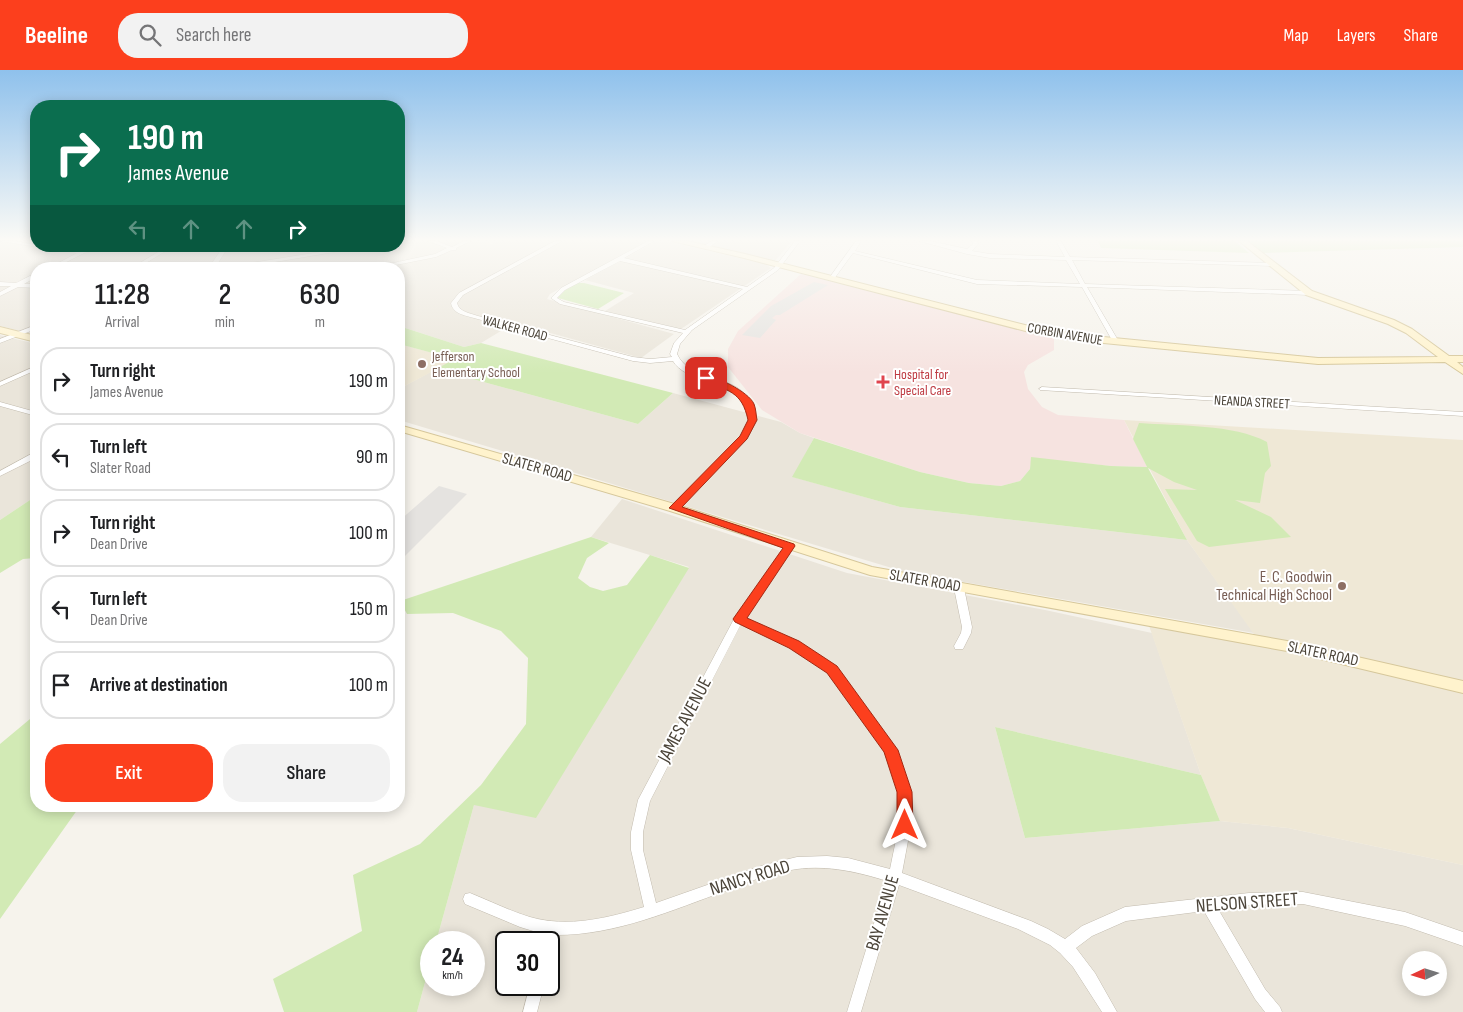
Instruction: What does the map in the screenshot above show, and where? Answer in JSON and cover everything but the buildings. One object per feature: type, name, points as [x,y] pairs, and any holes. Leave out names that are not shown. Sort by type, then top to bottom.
[{"type":"main road","name":"CORBIN AVENUE","points":[[859,285],[1046,333],[1116,342],[1318,361],[1463,359]]},
{"type":"main road","points":[[1299,285],[1309,292],[1391,322],[1409,331],[1463,370]]},
{"type":"main road","points":[[0,330],[30,338]]},
{"type":"main road","name":"SLATER ROAD","points":[[405,430],[674,508],[870,571],[1296,648],[1463,687]]},
{"type":"street","points":[[0,294],[17,285],[30,286]]},
{"type":"street","name":"WALKER ROAD","points":[[478,285],[461,294],[455,301],[455,308],[476,317],[633,359],[650,361],[675,359]]},
{"type":"street","points":[[571,285],[556,295],[555,300],[685,332]]},
{"type":"street","points":[[732,285],[745,288]]},
{"type":"street","points":[[674,508],[744,437],[753,420],[749,404],[740,393],[718,382],[690,372],[675,359],[672,353],[674,345],[685,332],[750,285]]},
{"type":"street","points":[[1056,285],[1309,292]]},
{"type":"street","points":[[1084,286],[1116,342]]},
{"type":"street","points":[[0,341],[30,329]]},
{"type":"street","points":[[0,384],[30,371]]},
{"type":"street","name":"NEANDA STREET","points":[[1042,389],[1463,414]]},
{"type":"street","points":[[0,404],[30,412]]},
{"type":"street","points":[[0,474],[30,458]]},
{"type":"street","name":"JAMES AVENUE","points":[[651,910],[637,850],[637,832],[644,800],[739,619],[790,546]]},
{"type":"street","points":[[959,588],[967,627],[959,646]]},
{"type":"street","name":"BAY AVENUE","points":[[739,619],[794,644],[832,670],[891,750],[904,792],[905,825],[895,877],[854,1012]]},
{"type":"street","name":"NANCY ROAD","points":[[470,899],[531,923],[551,928],[604,924],[780,866],[806,862],[840,862],[895,877],[1038,932],[1065,948],[1088,976],[1110,1012]]},
{"type":"street","name":"NELSON STREET","points":[[1065,948],[1087,931],[1125,914],[1249,899],[1303,898],[1405,919],[1463,939]]},
{"type":"street","points":[[1207,904],[1260,994],[1275,1012]]},
{"type":"street","points":[[530,1012],[534,996]]},
{"type":"shaded area","points":[[0,285],[30,285],[30,334],[0,326]]},
{"type":"shaded area","points":[[405,285],[567,285],[550,294],[547,299],[674,334],[641,358],[514,323],[481,343],[464,347],[405,328]]},
{"type":"shaded area","points":[[604,285],[746,285],[681,329],[605,311],[634,293]]},
{"type":"shaded area","name":"Hospital for Special Care","points":[[789,285],[844,285],[1054,338],[1054,350],[1028,365],[1024,372],[1028,389],[1042,407],[1058,415],[1124,420],[1147,467],[1111,466],[1032,458],[1030,469],[1020,481],[1001,486],[969,483],[920,472],[800,433],[762,410],[728,367],[728,349],[738,331]]},
{"type":"shaded area","points":[[809,285],[828,285],[772,318],[776,320],[760,338],[742,335],[771,306]]},
{"type":"shaded area","points":[[0,335],[30,342],[30,500],[0,520]]},
{"type":"shaded area","name":"Jefferson Elementary School","points":[[405,346],[456,359],[405,386]]},
{"type":"shaded area","points":[[436,369],[638,424],[673,393],[781,422],[800,433],[814,438],[793,477],[900,507],[1187,540],[1254,633],[902,571],[405,422],[405,386]]},
{"type":"shaded area","points":[[1124,420],[1463,440],[1463,865],[1288,828],[1220,821],[1201,775],[1147,620],[1258,640],[1187,540]]},
{"type":"shaded area","points":[[439,486],[467,494],[405,556],[405,516]]},
{"type":"shaded area","points":[[622,499],[847,573],[1045,610],[1152,633],[1201,775],[995,727],[1025,838],[1220,821],[1288,828],[1463,865],[1463,1012],[417,1012],[421,996],[485,996],[485,931],[439,931],[474,805],[689,567],[591,537]]},
{"type":"green space","points":[[574,285],[592,285],[624,293],[598,309],[558,298],[560,293]]},
{"type":"green space","points":[[405,328],[464,347],[481,343],[673,393],[638,424],[436,369],[455,359],[405,346]]},
{"type":"green space","points":[[1139,423],[1222,429],[1254,436],[1267,442],[1271,466],[1265,473],[1260,503],[1235,500],[1271,517],[1291,537],[1209,547],[1197,541],[1165,489],[1197,490],[1174,482],[1148,468],[1187,540],[900,507],[792,477],[814,438],[920,472],[969,483],[1001,486],[1020,481],[1030,469],[1031,457],[1111,466],[1147,467],[1133,439]]},
{"type":"green space","points":[[30,500],[30,558],[23,559],[0,573],[0,520]]},
{"type":"green space","points":[[591,537],[609,543],[587,558],[578,578],[590,587],[603,591],[627,585],[650,555],[689,568],[536,818],[474,805],[439,931],[420,931],[421,996],[417,1012],[284,1012],[273,979],[362,931],[353,875],[420,844],[481,785],[526,724],[528,658],[501,631],[453,613],[407,614],[405,599]]},
{"type":"green space","points":[[30,719],[30,812],[76,812],[0,919],[0,744]]},
{"type":"green space","points":[[995,727],[1201,775],[1220,821],[1025,838]]},
{"type":"place","name":"Jefferson Elementary School","points":[[422,364]]},
{"type":"place","name":"Hospital for Special Care","points":[[883,382]]},
{"type":"place","name":"E. C. Goodwin Technical High School","points":[[1342,586]]},
{"type":"route","points":[[706,378],[740,393],[749,404],[753,420],[744,437],[674,508],[790,546],[739,619],[794,644],[832,670],[891,750],[904,792],[905,825]]}]
